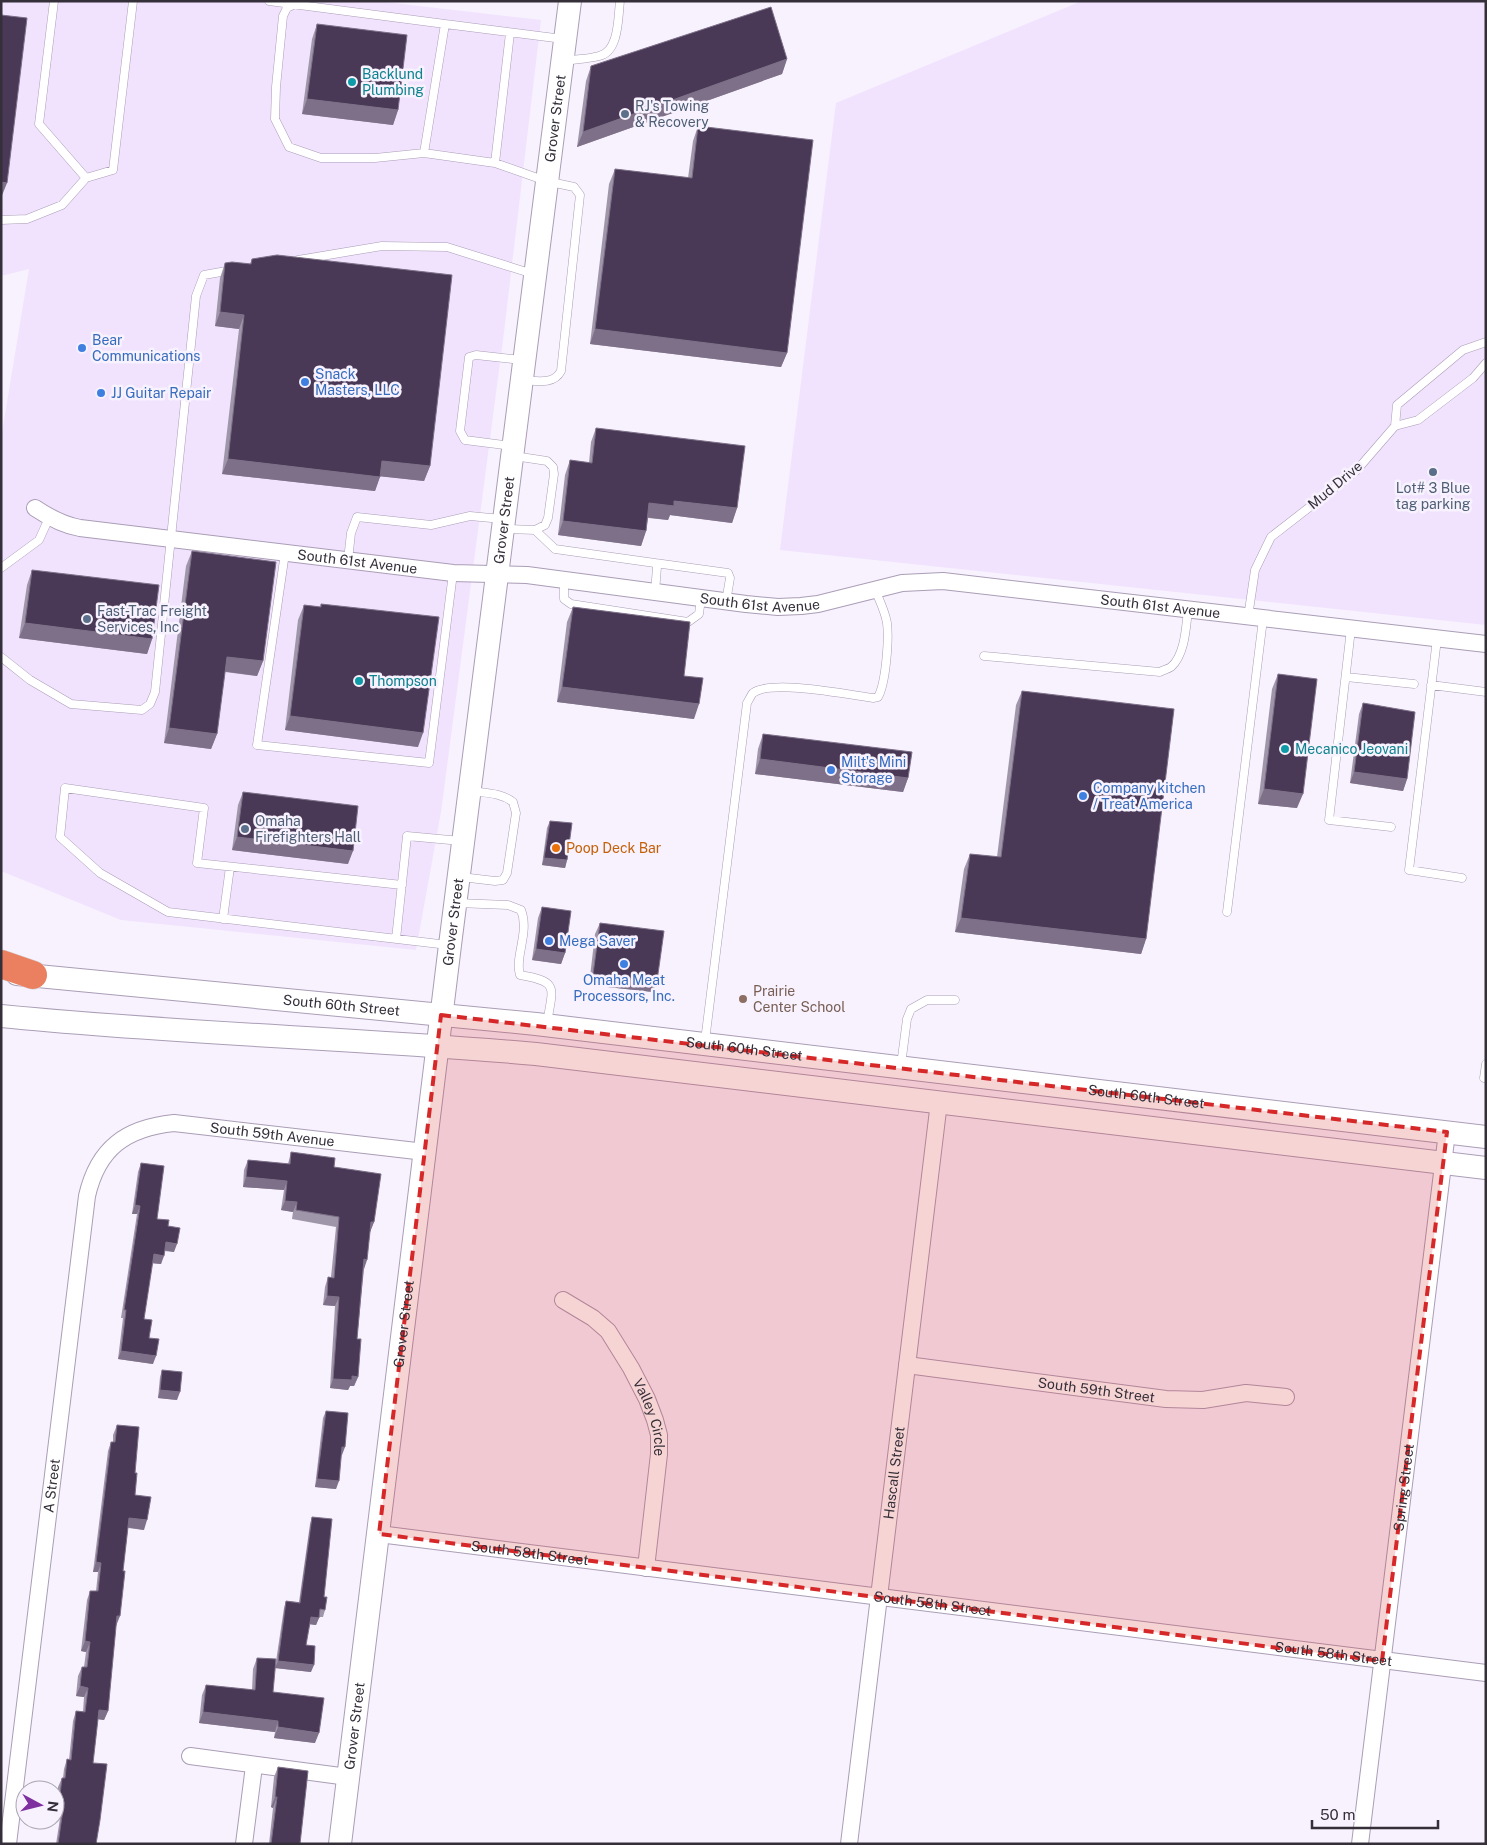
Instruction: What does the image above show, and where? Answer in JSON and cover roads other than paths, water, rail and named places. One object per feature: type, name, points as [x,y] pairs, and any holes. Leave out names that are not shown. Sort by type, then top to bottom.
[{"type":"highway","points":[[1,964],[33,975]]},
{"type":"main road","name":"Grover Street","points":[[340,1844],[441,1015],[570,1]]},
{"type":"main road","name":"South 60th Street","points":[[1,972],[547,1025],[1486,1137]]},
{"type":"main road","points":[[1,1016],[127,1027],[438,1046],[536,1054],[1486,1168]]},
{"type":"main road","points":[[746,1079],[797,1071],[887,1082],[894,1081],[899,1074],[900,1067]]},
{"type":"street","name":"South 61st Avenue","points":[[42,513],[67,525],[80,528],[453,573],[498,573],[778,607],[818,604],[902,583],[943,581],[1486,644]]},
{"type":"street","name":"Hascall Street","points":[[849,1844],[939,1102]]},
{"type":"street","name":"South 59th Avenue","points":[[122,1139],[153,1125],[174,1123],[425,1152]]},
{"type":"street","name":"Spring Street","points":[[1360,1844],[1447,1132]]},
{"type":"street","name":"A Street","points":[[8,1844],[87,1196],[97,1167],[108,1152],[122,1139]]},
{"type":"street","name":"Valley Circle","points":[[563,1300],[593,1318],[608,1331],[631,1368],[647,1399],[654,1420],[658,1435],[659,1454],[646,1568]]},
{"type":"street","name":"South 59th Street","points":[[907,1365],[1166,1399],[1203,1400],[1246,1393],[1286,1397]]},
{"type":"street","name":"South 58th Street","points":[[379,1534],[1486,1673]]},
{"type":"street","points":[[190,1756],[348,1777]]},
{"type":"street","points":[[244,1844],[254,1766]]},
{"type":"lane","points":[[54,1],[39,124],[86,178]]},
{"type":"lane","points":[[1,220],[27,219],[62,206],[86,178],[113,170],[133,1]]},
{"type":"lane","points":[[269,1],[510,33],[564,50],[601,56],[610,50],[614,43],[620,1]]},
{"type":"lane","points":[[295,4],[287,8],[283,16],[276,95],[275,119],[289,147],[321,158],[375,158],[424,153],[495,163],[546,181],[574,187],[580,195],[561,371],[558,376],[547,381],[523,370],[476,355],[469,357],[460,431],[465,440],[547,461],[553,466],[554,474],[548,518],[545,525],[535,530]]},
{"type":"lane","points":[[424,153],[444,24]]},
{"type":"lane","points":[[495,163],[510,33]]},
{"type":"lane","points":[[288,261],[382,246],[447,247],[535,274]]},
{"type":"lane","points":[[1,657],[30,680],[71,704],[142,710],[150,704],[155,692],[196,296],[204,275],[242,269]]},
{"type":"lane","points":[[1486,342],[1463,350],[1397,405],[1395,426],[1418,420],[1473,378],[1486,363]]},
{"type":"lane","name":"Mud Drive","points":[[1227,912],[1256,618],[1255,570],[1271,537],[1356,471],[1395,426]]},
{"type":"lane","points":[[1,568],[39,540],[42,513]]},
{"type":"lane","points":[[348,560],[351,533],[358,517],[431,525],[470,516],[535,530],[555,549],[728,573],[730,578],[726,602]]},
{"type":"lane","points":[[285,553],[257,745],[429,763],[453,573]]},
{"type":"lane","points":[[655,563],[655,592]]},
{"type":"lane","points":[[564,580],[564,599],[571,604],[688,622],[700,614],[701,598]]},
{"type":"lane","points":[[705,1043],[747,703],[754,693],[772,687],[878,697],[882,690],[887,643],[887,622],[875,589]]},
{"type":"lane","points":[[984,656],[1160,672],[1170,667],[1176,661],[1185,640],[1188,610]]},
{"type":"lane","points":[[1351,629],[1329,820],[1391,827]]},
{"type":"lane","points":[[1437,639],[1409,870],[1462,878]]},
{"type":"lane","points":[[1346,677],[1414,684]]},
{"type":"lane","points":[[1431,685],[1486,692]]},
{"type":"lane","points":[[402,885],[198,863],[204,808],[65,788],[60,837],[100,873],[168,912],[450,945]]},
{"type":"lane","points":[[459,877],[502,880],[507,873],[516,813],[513,802],[499,794],[470,790]]},
{"type":"lane","points":[[396,939],[407,836],[463,841]]},
{"type":"lane","points":[[223,919],[230,867]]},
{"type":"lane","points":[[455,903],[508,906],[521,910],[524,918],[518,970],[520,975],[542,979],[548,983],[552,990],[547,1025]]},
{"type":"lane","points":[[900,1067],[907,1019],[911,1009],[927,1000],[955,1000]]},
{"type":"lane","points":[[1484,1078],[1486,1064]]},
{"type":"place","name":"Backlund Plumbing","points":[[352,82]]},
{"type":"place","name":"RJ's Towing & Recovery","points":[[625,114]]},
{"type":"place","name":"Bear Communications","points":[[82,348]]},
{"type":"place","name":"Snack Masters, LLC","points":[[305,382]]},
{"type":"place","name":"JJ Guitar Repair","points":[[101,393]]},
{"type":"place","name":"Lot# 3 Blue tag parking","points":[[1433,472]]},
{"type":"place","name":"Fast-Trac Freight Services, Inc","points":[[87,619]]},
{"type":"place","name":"Thompson","points":[[359,681]]},
{"type":"place","name":"Mecanico Jeovani","points":[[1285,749]]},
{"type":"place","name":"Milt's Mini Storage","points":[[831,770]]},
{"type":"place","name":"Company kitchen / Treat America","points":[[1083,796]]},
{"type":"place","name":"Omaha Firefighters Hall","points":[[245,829]]},
{"type":"place","name":"Poop Deck Bar","points":[[556,848]]},
{"type":"place","name":"Mega Saver","points":[[549,941]]},
{"type":"place","name":"Omaha Meat Processors, Inc.","points":[[624,964]]},
{"type":"place","name":"Prairie Center School","points":[[743,999]]}]
